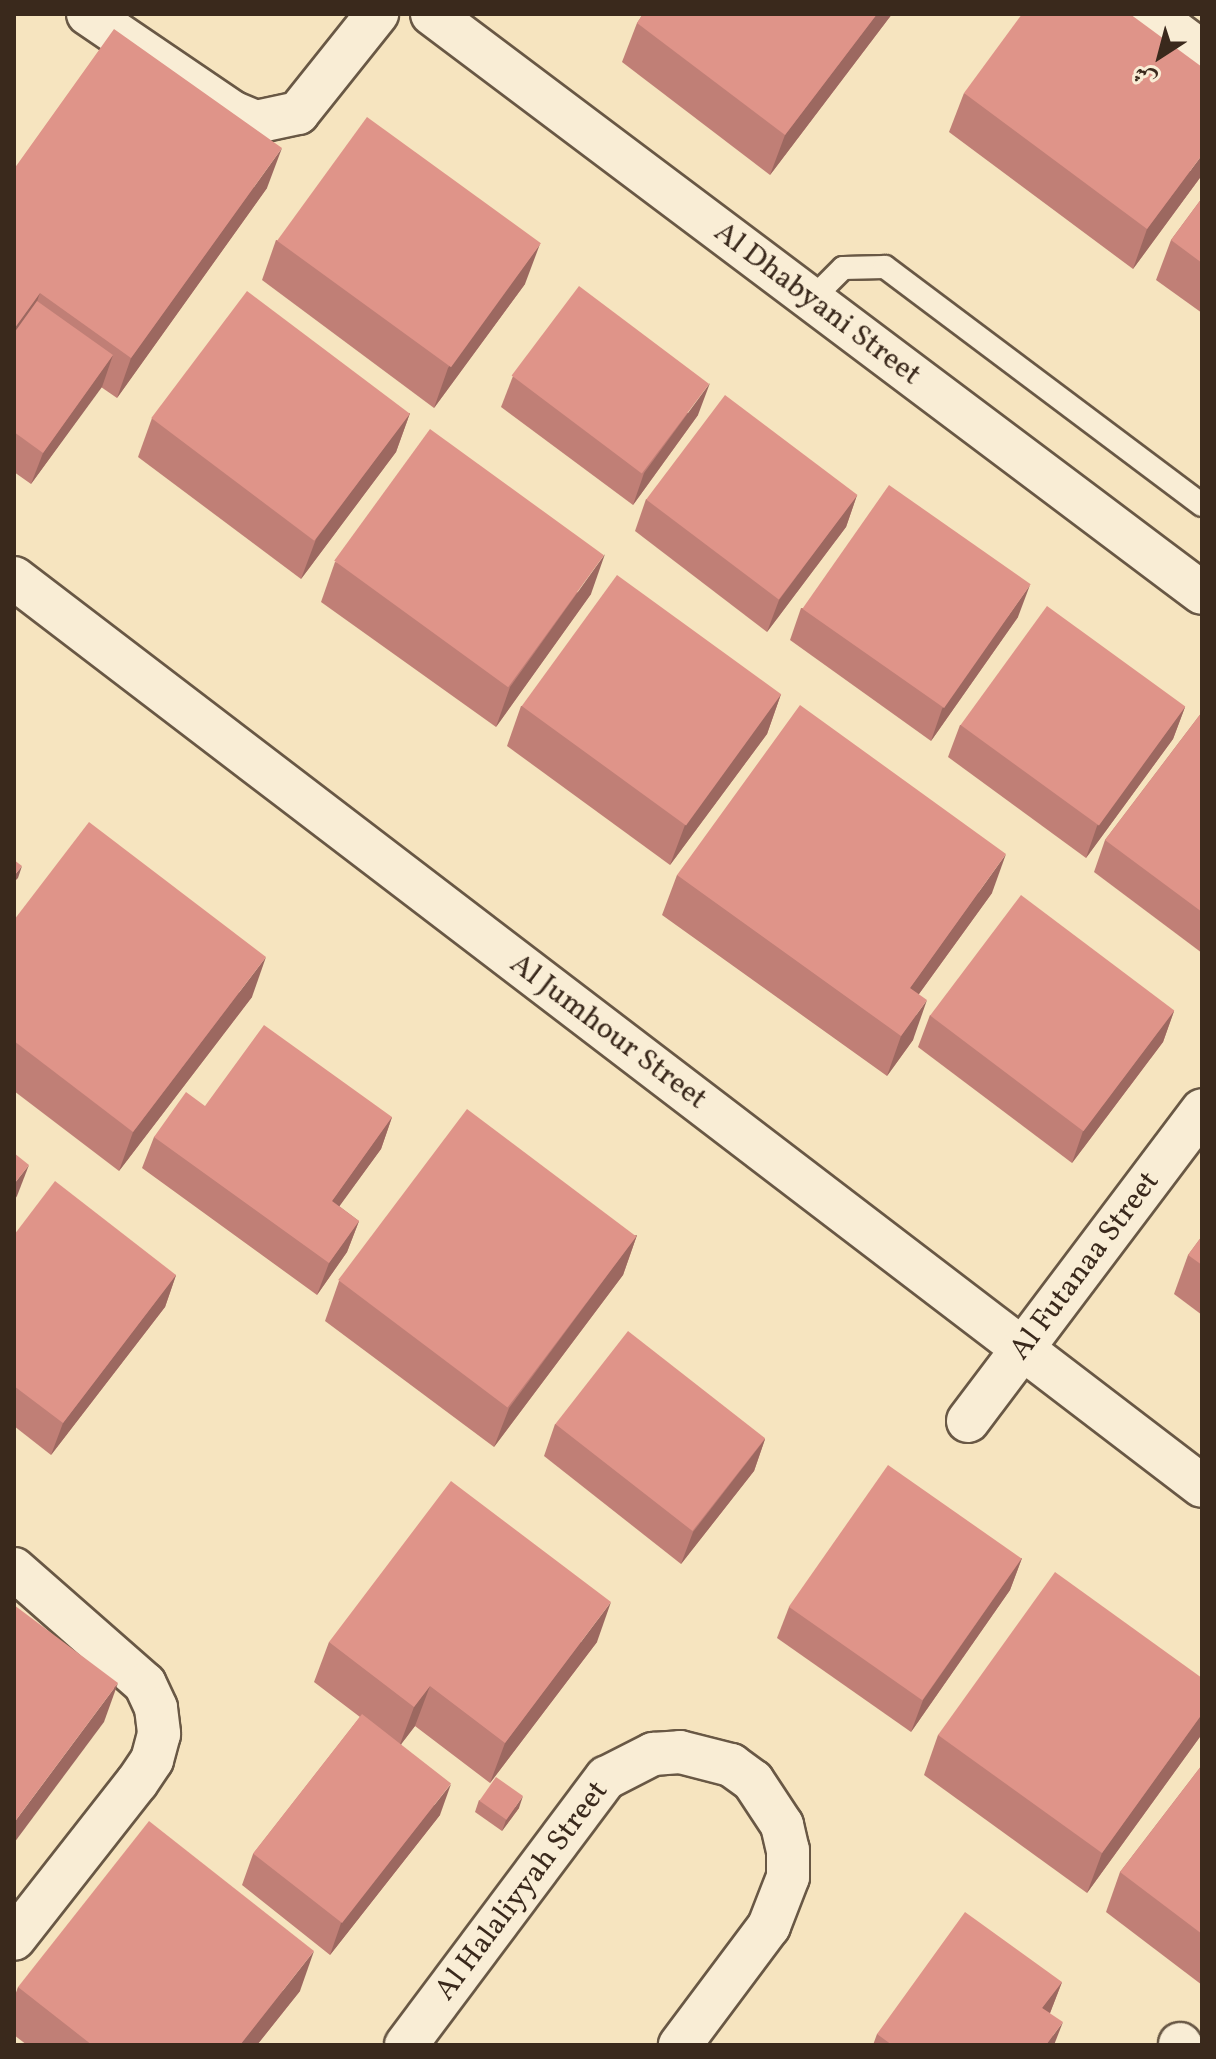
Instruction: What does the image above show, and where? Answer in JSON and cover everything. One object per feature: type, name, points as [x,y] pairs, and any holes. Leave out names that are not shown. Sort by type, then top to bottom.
[{"type":"street","points":[[88,14],[232,112],[256,122],[298,113],[377,14]]},
{"type":"street","name":"Al Dhabyani Street","points":[[432,14],[1202,593]]},
{"type":"street","points":[[1151,14],[1202,52]]},
{"type":"street","name":"Al Jumhour Street","points":[[14,578],[1202,1486]]},
{"type":"street","name":"Al Futanaa Street","points":[[968,1421],[1202,1110]]},
{"type":"street","points":[[14,1569],[145,1684],[156,1708],[159,1734],[152,1760],[137,1782],[14,1939]]},
{"type":"street","name":"Al Halaliyyah Street","points":[[419,2040],[606,1778],[653,1754],[680,1752],[731,1765],[753,1781],[782,1825],[788,1864],[782,1902],[769,1926],[680,2045]]},
{"type":"lane","points":[[812,299],[843,268],[885,267],[1202,505]]},
{"type":"building","points":[[643,14],[877,14],[785,135],[637,23]]},
{"type":"building","points":[[1022,14],[1130,14],[1202,67],[1202,155],[1147,229],[964,93]]},
{"type":"building","points":[[114,29],[282,148],[131,358],[40,293],[14,329],[14,169]]},
{"type":"building","points":[[367,117],[541,243],[451,367],[277,241]]},
{"type":"building","points":[[1202,198],[1202,263],[1171,240]]},
{"type":"building","points":[[579,286],[709,384],[642,474],[512,375]]},
{"type":"building","points":[[247,291],[410,414],[314,541],[151,418]]},
{"type":"building","points":[[37,301],[113,355],[43,453],[14,432],[14,333]]},
{"type":"building","points":[[725,395],[858,495],[779,600],[646,500]]},
{"type":"building","points":[[430,429],[604,555],[508,687],[334,561]]},
{"type":"building","points":[[889,485],[1031,584],[944,708],[802,609]]},
{"type":"building","points":[[617,575],[781,694],[686,825],[522,706]]},
{"type":"building","points":[[1047,606],[1185,707],[1099,825],[961,725]]},
{"type":"building","points":[[800,705],[1006,854],[910,988],[927,1000],[901,1036],[677,875]]},
{"type":"building","points":[[1202,712],[1202,912],[1105,840]]},
{"type":"building","points":[[89,822],[266,957],[133,1132],[14,1041],[14,920]]},
{"type":"building","points":[[14,860],[22,866],[14,876]]},
{"type":"building","points":[[1021,895],[1174,1011],[1083,1131],[930,1016]]},
{"type":"building","points":[[264,1025],[392,1117],[332,1201],[359,1221],[329,1263],[154,1137],[186,1092],[205,1106]]},
{"type":"building","points":[[467,1109],[636,1237],[508,1407],[338,1280]]},
{"type":"building","points":[[14,1153],[29,1165],[14,1184]]},
{"type":"building","points":[[55,1181],[176,1275],[63,1423],[14,1386],[14,1235]]},
{"type":"building","points":[[1202,1236],[1202,1265],[1188,1255]]},
{"type":"building","points":[[628,1331],[765,1438],[692,1531],[555,1424]]},
{"type":"building","points":[[888,1465],[1022,1558],[922,1700],[789,1607]]},
{"type":"building","points":[[451,1481],[611,1602],[505,1743],[430,1686],[414,1707],[329,1642]]},
{"type":"building","points":[[1055,1572],[1202,1678],[1202,1714],[1102,1853],[938,1735]]},
{"type":"building","points":[[14,1605],[118,1683],[16,1820],[14,1818]]},
{"type":"building","points":[[362,1714],[451,1784],[342,1923],[253,1853]]},
{"type":"building","points":[[1202,1765],[1202,1934],[1120,1872]]},
{"type":"building","points":[[496,1777],[523,1796],[506,1820],[479,1801]]},
{"type":"building","points":[[149,1821],[314,1951],[240,2045],[92,2045],[18,1987]]},
{"type":"building","points":[[965,1912],[1062,1982],[1042,2008],[1063,2022],[1046,2045],[892,2045],[877,2034]]}]
